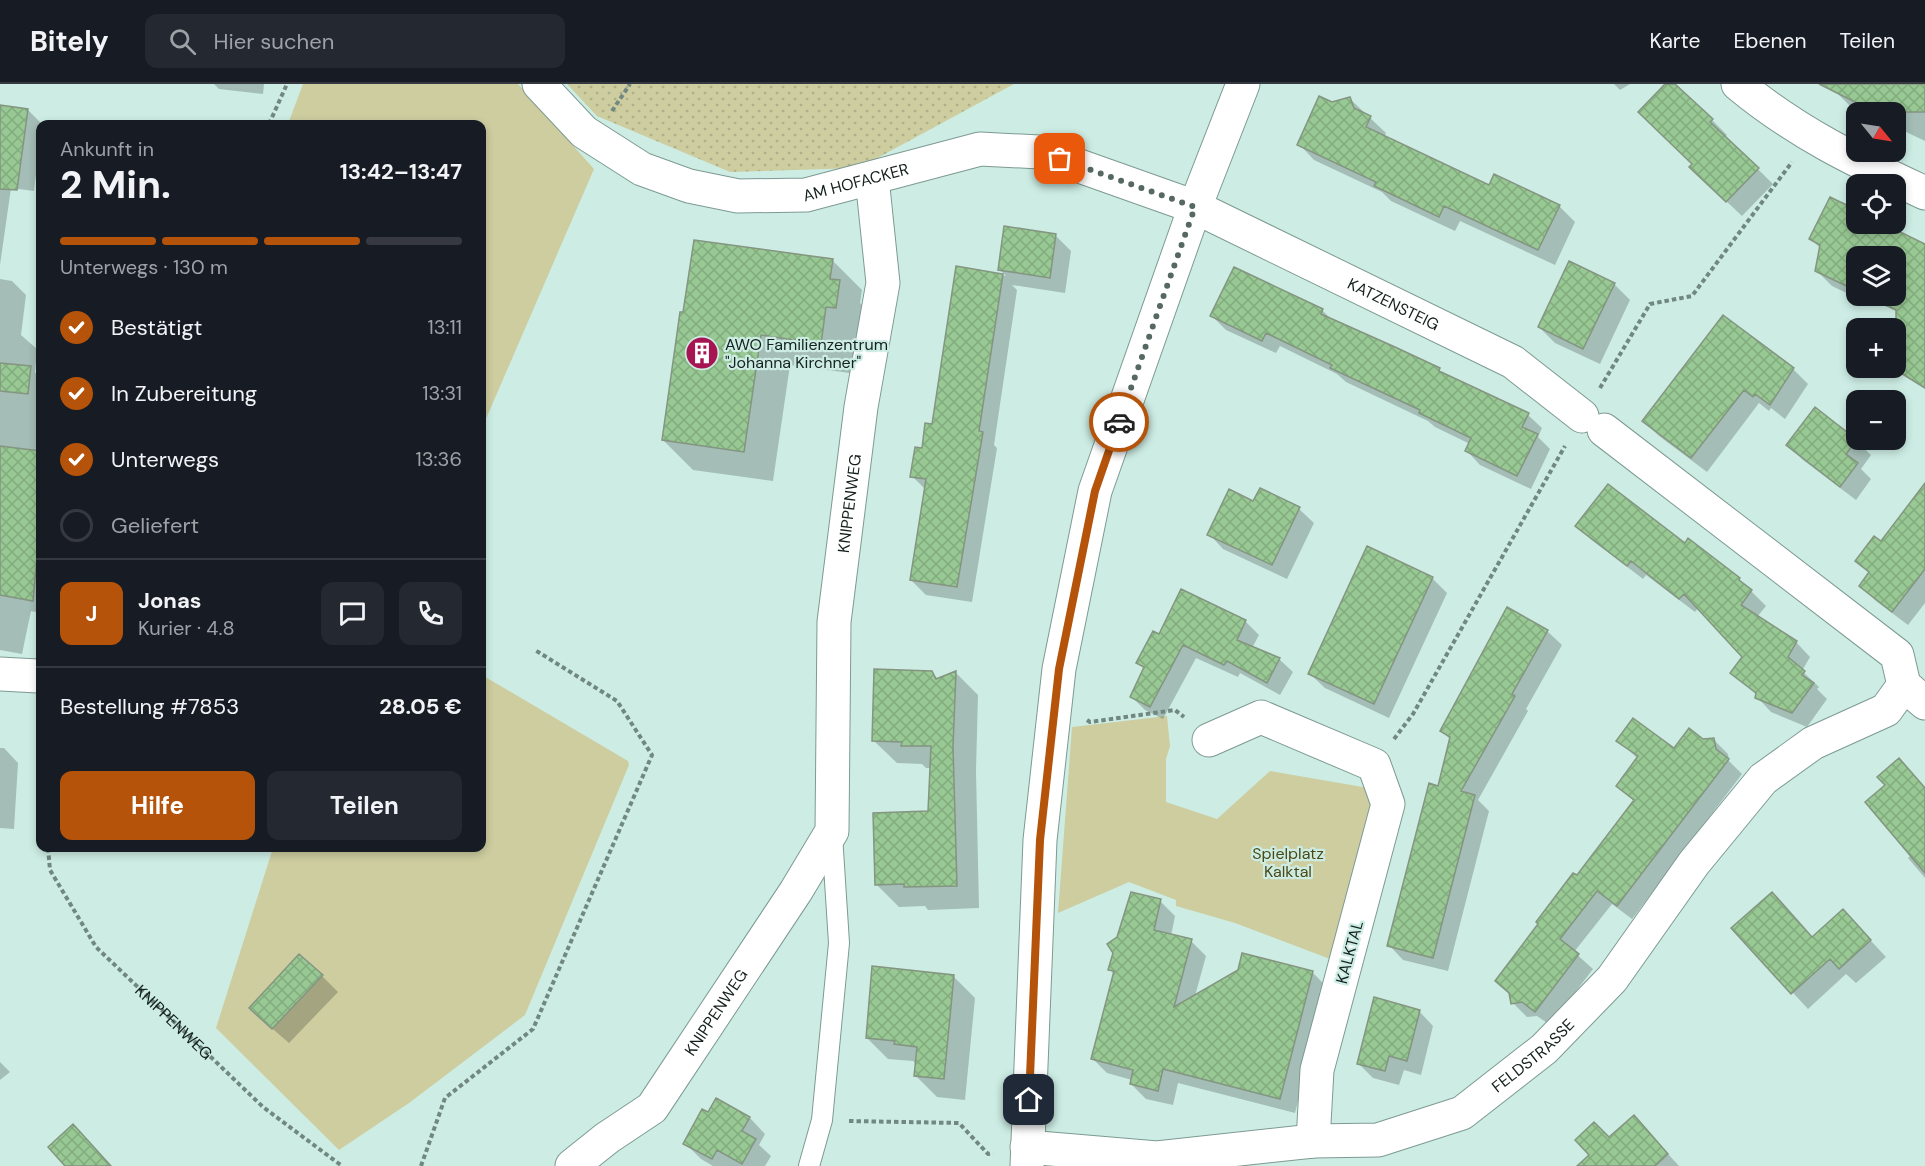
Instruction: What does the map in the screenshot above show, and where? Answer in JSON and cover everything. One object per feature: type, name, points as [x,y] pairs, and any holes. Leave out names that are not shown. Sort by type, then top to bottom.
[{"type":"street","name":"AM HOFACKER","points":[[539,84],[584,132],[642,169],[689,186],[738,196],[806,195],[980,149],[1040,152],[1122,179],[1195,207]]},
{"type":"street","points":[[1027,1157],[1040,840],[1059,669],[1095,491],[1195,207],[1243,84]]},
{"type":"street","points":[[1738,84],[1768,109],[1811,137],[1925,193]]},
{"type":"street","name":"KNIPPENWEG","points":[[572,1166],[607,1138],[652,1108],[796,891],[832,831],[834,622],[861,407],[883,283],[872,178]]},
{"type":"street","name":"KATZENSTEIG","points":[[1195,207],[1513,362],[1593,423],[1909,681]]},
{"type":"street","points":[[0,674],[36,676]]},
{"type":"street","name":"FELDSTRASSE","points":[[1027,1157],[1156,1158],[1312,1142],[1378,1140],[1462,1113],[1544,1049],[1612,979],[1694,863],[1763,779],[1814,743],[1886,710],[1909,681]]},
{"type":"street","points":[[1209,740],[1261,717],[1374,765]]},
{"type":"street","name":"KALKTAL","points":[[1312,1142],[1317,1070],[1388,804],[1374,765]]},
{"type":"lane","name":"KNIPPENWEG","points":[[809,1166],[822,1120],[839,944],[832,831]]},
{"type":"path","points":[[271,120],[287,84]]},
{"type":"path","points":[[1374,765],[1413,714],[1485,587],[1593,423],[1650,304],[1692,296],[1811,137]]},
{"type":"path","points":[[422,1166],[445,1098],[533,1029],[652,755],[617,701],[536,650]]},
{"type":"path","points":[[1055,697],[1090,722],[1175,710],[1209,740]]},
{"type":"path","name":"KNIPPENWEG","points":[[48,852],[50,870],[96,947],[263,1107],[342,1166]]},
{"type":"path","points":[[822,1120],[959,1124],[988,1154],[1027,1157]]},
{"type":"green space","points":[[303,84],[518,84],[594,169],[486,419],[486,120],[290,120]]},
{"type":"green space","points":[[567,84],[1014,84],[859,168],[730,172],[597,116]]},
{"type":"green space","points":[[486,677],[628,761],[629,765],[525,1015],[409,1103],[339,1150],[216,1028],[272,852],[486,852]]},
{"type":"green space","name":"Spielplatz Kalktal","points":[[1167,716],[1170,746],[1166,759],[1166,802],[1217,819],[1270,771],[1380,790],[1338,962],[1235,923],[1176,906],[1176,900],[1129,882],[1058,913],[1072,727]]},
{"type":"building","points":[[1665,84],[1675,84],[1713,119],[1710,122],[1759,168],[1726,202],[1689,167],[1692,164],[1638,112]]},
{"type":"building","points":[[1819,84],[1925,84],[1925,112],[1906,112],[1906,102],[1855,102]]},
{"type":"building","points":[[1319,96],[1332,102],[1350,97],[1354,108],[1371,116],[1366,127],[1489,185],[1494,174],[1560,205],[1538,250],[1444,206],[1439,217],[1374,186],[1376,182],[1297,145]]},
{"type":"building","points":[[0,105],[28,109],[17,190],[0,189]]},
{"type":"building","points":[[1830,197],[1846,205],[1846,234],[1904,234],[1925,244],[1925,388],[1906,376],[1906,318],[1896,318],[1896,310],[1887,306],[1906,306],[1906,246],[1846,246],[1846,286],[1815,271],[1820,245],[1809,239]]},
{"type":"building","points":[[1004,226],[1056,234],[1050,278],[998,270]]},
{"type":"building","name":"AWO Familienzentrum \"Johanna Kirchner\"","points":[[694,240],[833,259],[830,279],[840,280],[836,308],[826,307],[821,344],[761,335],[744,452],[662,440],[680,312],[683,312]]},
{"type":"building","points":[[1569,261],[1615,283],[1583,349],[1538,327]]},
{"type":"building","points":[[956,266],[1003,274],[979,431],[983,432],[957,587],[910,580],[926,479],[910,477],[915,447],[922,448],[925,423],[932,424]]},
{"type":"building","points":[[1234,267],[1323,309],[1321,314],[1440,368],[1439,371],[1529,413],[1522,427],[1538,434],[1517,476],[1465,451],[1471,438],[1419,413],[1420,410],[1330,368],[1332,365],[1266,333],[1262,341],[1210,316]]},
{"type":"building","points":[[1723,315],[1794,368],[1770,405],[1755,394],[1753,397],[1744,390],[1691,458],[1642,421]]},
{"type":"building","points":[[0,363],[31,366],[28,394],[0,391]]},
{"type":"building","points":[[1815,407],[1846,431],[1846,450],[1849,450],[1846,454],[1858,463],[1840,487],[1786,445]]},
{"type":"building","points":[[0,446],[36,450],[36,568],[33,601],[0,595]]},
{"type":"building","points":[[1925,483],[1925,569],[1892,612],[1859,586],[1869,572],[1855,561],[1874,536],[1881,541]]},
{"type":"building","points":[[1608,484],[1685,543],[1688,538],[1740,578],[1739,580],[1752,590],[1741,605],[1797,641],[1788,657],[1805,671],[1802,675],[1814,683],[1792,713],[1755,698],[1756,693],[1730,673],[1742,657],[1684,594],[1679,599],[1631,561],[1627,566],[1575,526]]},
{"type":"building","points":[[1260,488],[1300,507],[1272,565],[1207,535],[1229,489],[1253,501]]},
{"type":"building","points":[[1367,546],[1433,577],[1374,704],[1308,674]]},
{"type":"building","points":[[1181,589],[1246,620],[1237,640],[1280,658],[1267,683],[1227,661],[1224,665],[1183,645],[1150,707],[1130,697],[1144,667],[1136,663],[1153,631],[1159,634]]},
{"type":"building","points":[[1507,607],[1548,630],[1512,694],[1515,696],[1461,791],[1475,795],[1433,958],[1387,946],[1429,783],[1438,786],[1450,737],[1440,731]]},
{"type":"building","points":[[874,669],[932,671],[936,679],[956,671],[953,747],[957,886],[875,885],[873,813],[928,811],[931,746],[901,746],[902,742],[872,741]]},
{"type":"building","points":[[1633,718],[1674,748],[1689,728],[1703,739],[1714,738],[1716,749],[1729,759],[1617,906],[1597,891],[1560,939],[1579,954],[1535,1012],[1522,1002],[1511,1004],[1509,993],[1495,981],[1573,873],[1577,875],[1634,800],[1616,786],[1638,756],[1616,741]]},
{"type":"building","points":[[1899,758],[1925,788],[1925,873],[1865,802],[1885,785],[1877,777]]},
{"type":"building","points":[[1131,892],[1161,899],[1154,930],[1192,939],[1174,1007],[1238,970],[1242,953],[1313,971],[1280,1099],[1163,1069],[1158,1091],[1130,1084],[1133,1070],[1091,1059],[1114,971],[1108,970],[1113,953],[1107,944],[1117,937]]},
{"type":"building","points":[[1772,892],[1812,937],[1843,909],[1871,940],[1839,969],[1830,959],[1791,994],[1731,928]]},
{"type":"building","points":[[299,954],[323,975],[272,1029],[249,1008]]},
{"type":"building","points":[[872,966],[954,975],[944,1079],[914,1076],[917,1047],[894,1044],[895,1041],[866,1038]]},
{"type":"building","points":[[1374,997],[1420,1010],[1407,1061],[1389,1056],[1385,1071],[1357,1064]]},
{"type":"building","points":[[716,1098],[750,1117],[742,1131],[756,1139],[742,1164],[717,1150],[712,1159],[683,1144],[702,1109],[708,1112]]},
{"type":"building","points":[[1634,1115],[1668,1154],[1655,1166],[1577,1166],[1589,1155],[1575,1140],[1594,1122],[1609,1137]]},
{"type":"building","points":[[73,1124],[111,1166],[65,1166],[48,1147]]},
{"type":"way so far","points":[[1060,159],[1122,179],[1195,207],[1119,422]]},
{"type":"place","name":"AWO Familienzentrum \"Johanna Kirchner\"","points":[[702,353]]},
{"type":"route","points":[[1029,1100],[1040,840],[1059,669],[1095,491],[1119,422]]}]
